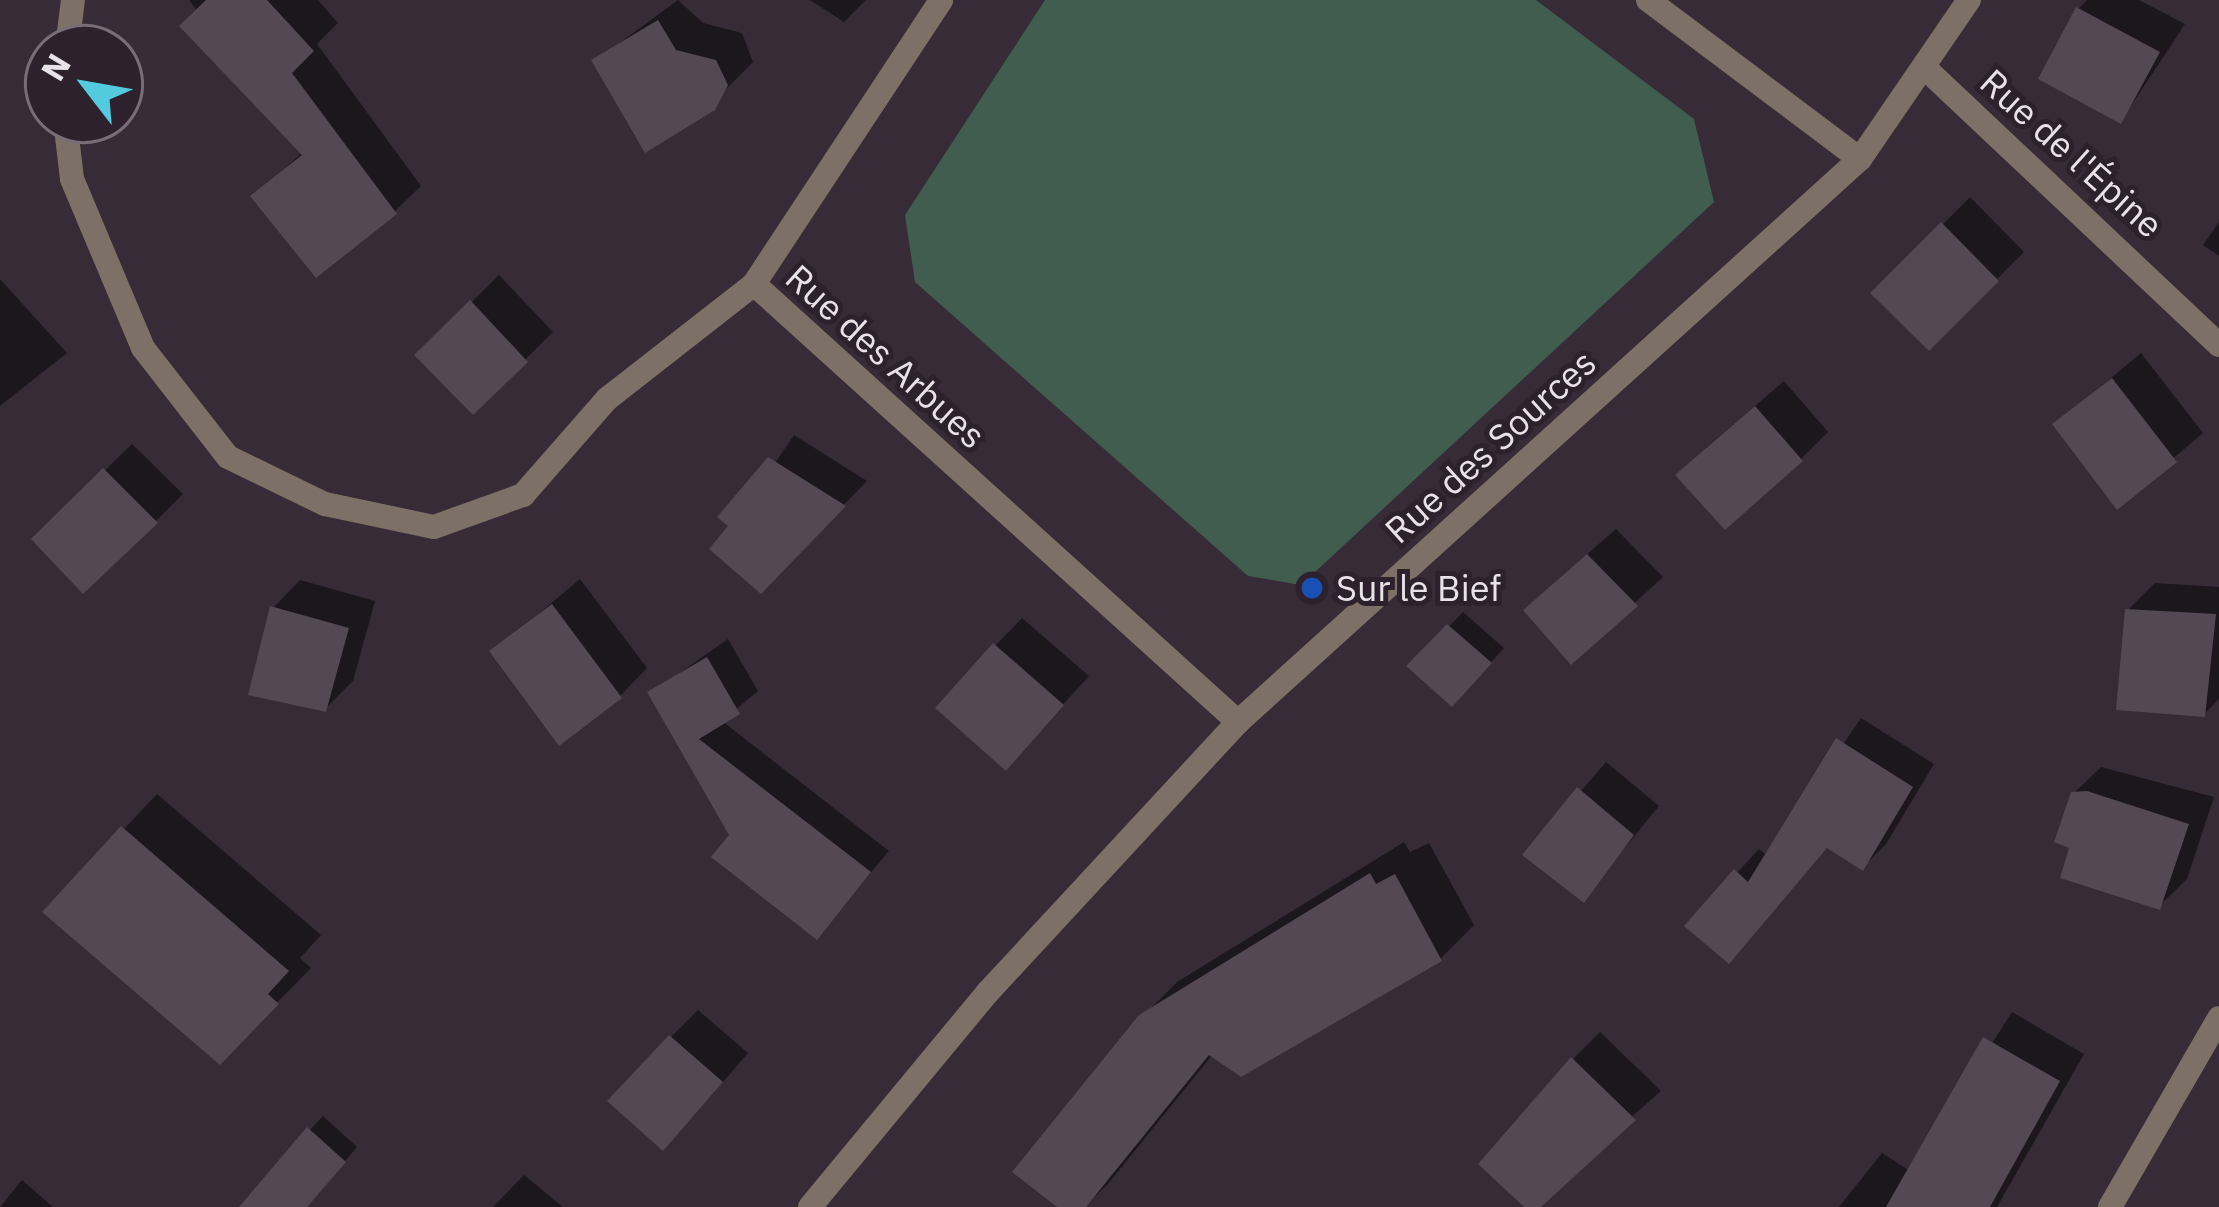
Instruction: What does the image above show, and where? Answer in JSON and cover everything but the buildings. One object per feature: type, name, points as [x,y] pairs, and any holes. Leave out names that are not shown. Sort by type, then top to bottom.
[{"type":"street","points":[[754,284],[941,0]]},
{"type":"street","points":[[1648,0],[1860,159]]},
{"type":"street","name":"Rue des Sources","points":[[810,1207],[988,992],[1238,722],[1860,159],[1969,0]]},
{"type":"street","name":"Rue de l'Épine","points":[[1925,68],[2219,345]]},
{"type":"street","name":"Rue des Arbues","points":[[68,144],[72,179],[143,348],[228,457],[325,503],[434,527],[523,495],[608,399],[754,284],[1238,722]]},
{"type":"street","points":[[2110,1207],[2219,1018]]},
{"type":"green space","points":[[1045,0],[1536,0],[1694,119],[1714,202],[1301,585],[1248,576],[915,282],[905,215]]},
{"type":"place","name":"Sur le Bief","points":[[1312,588]]}]
